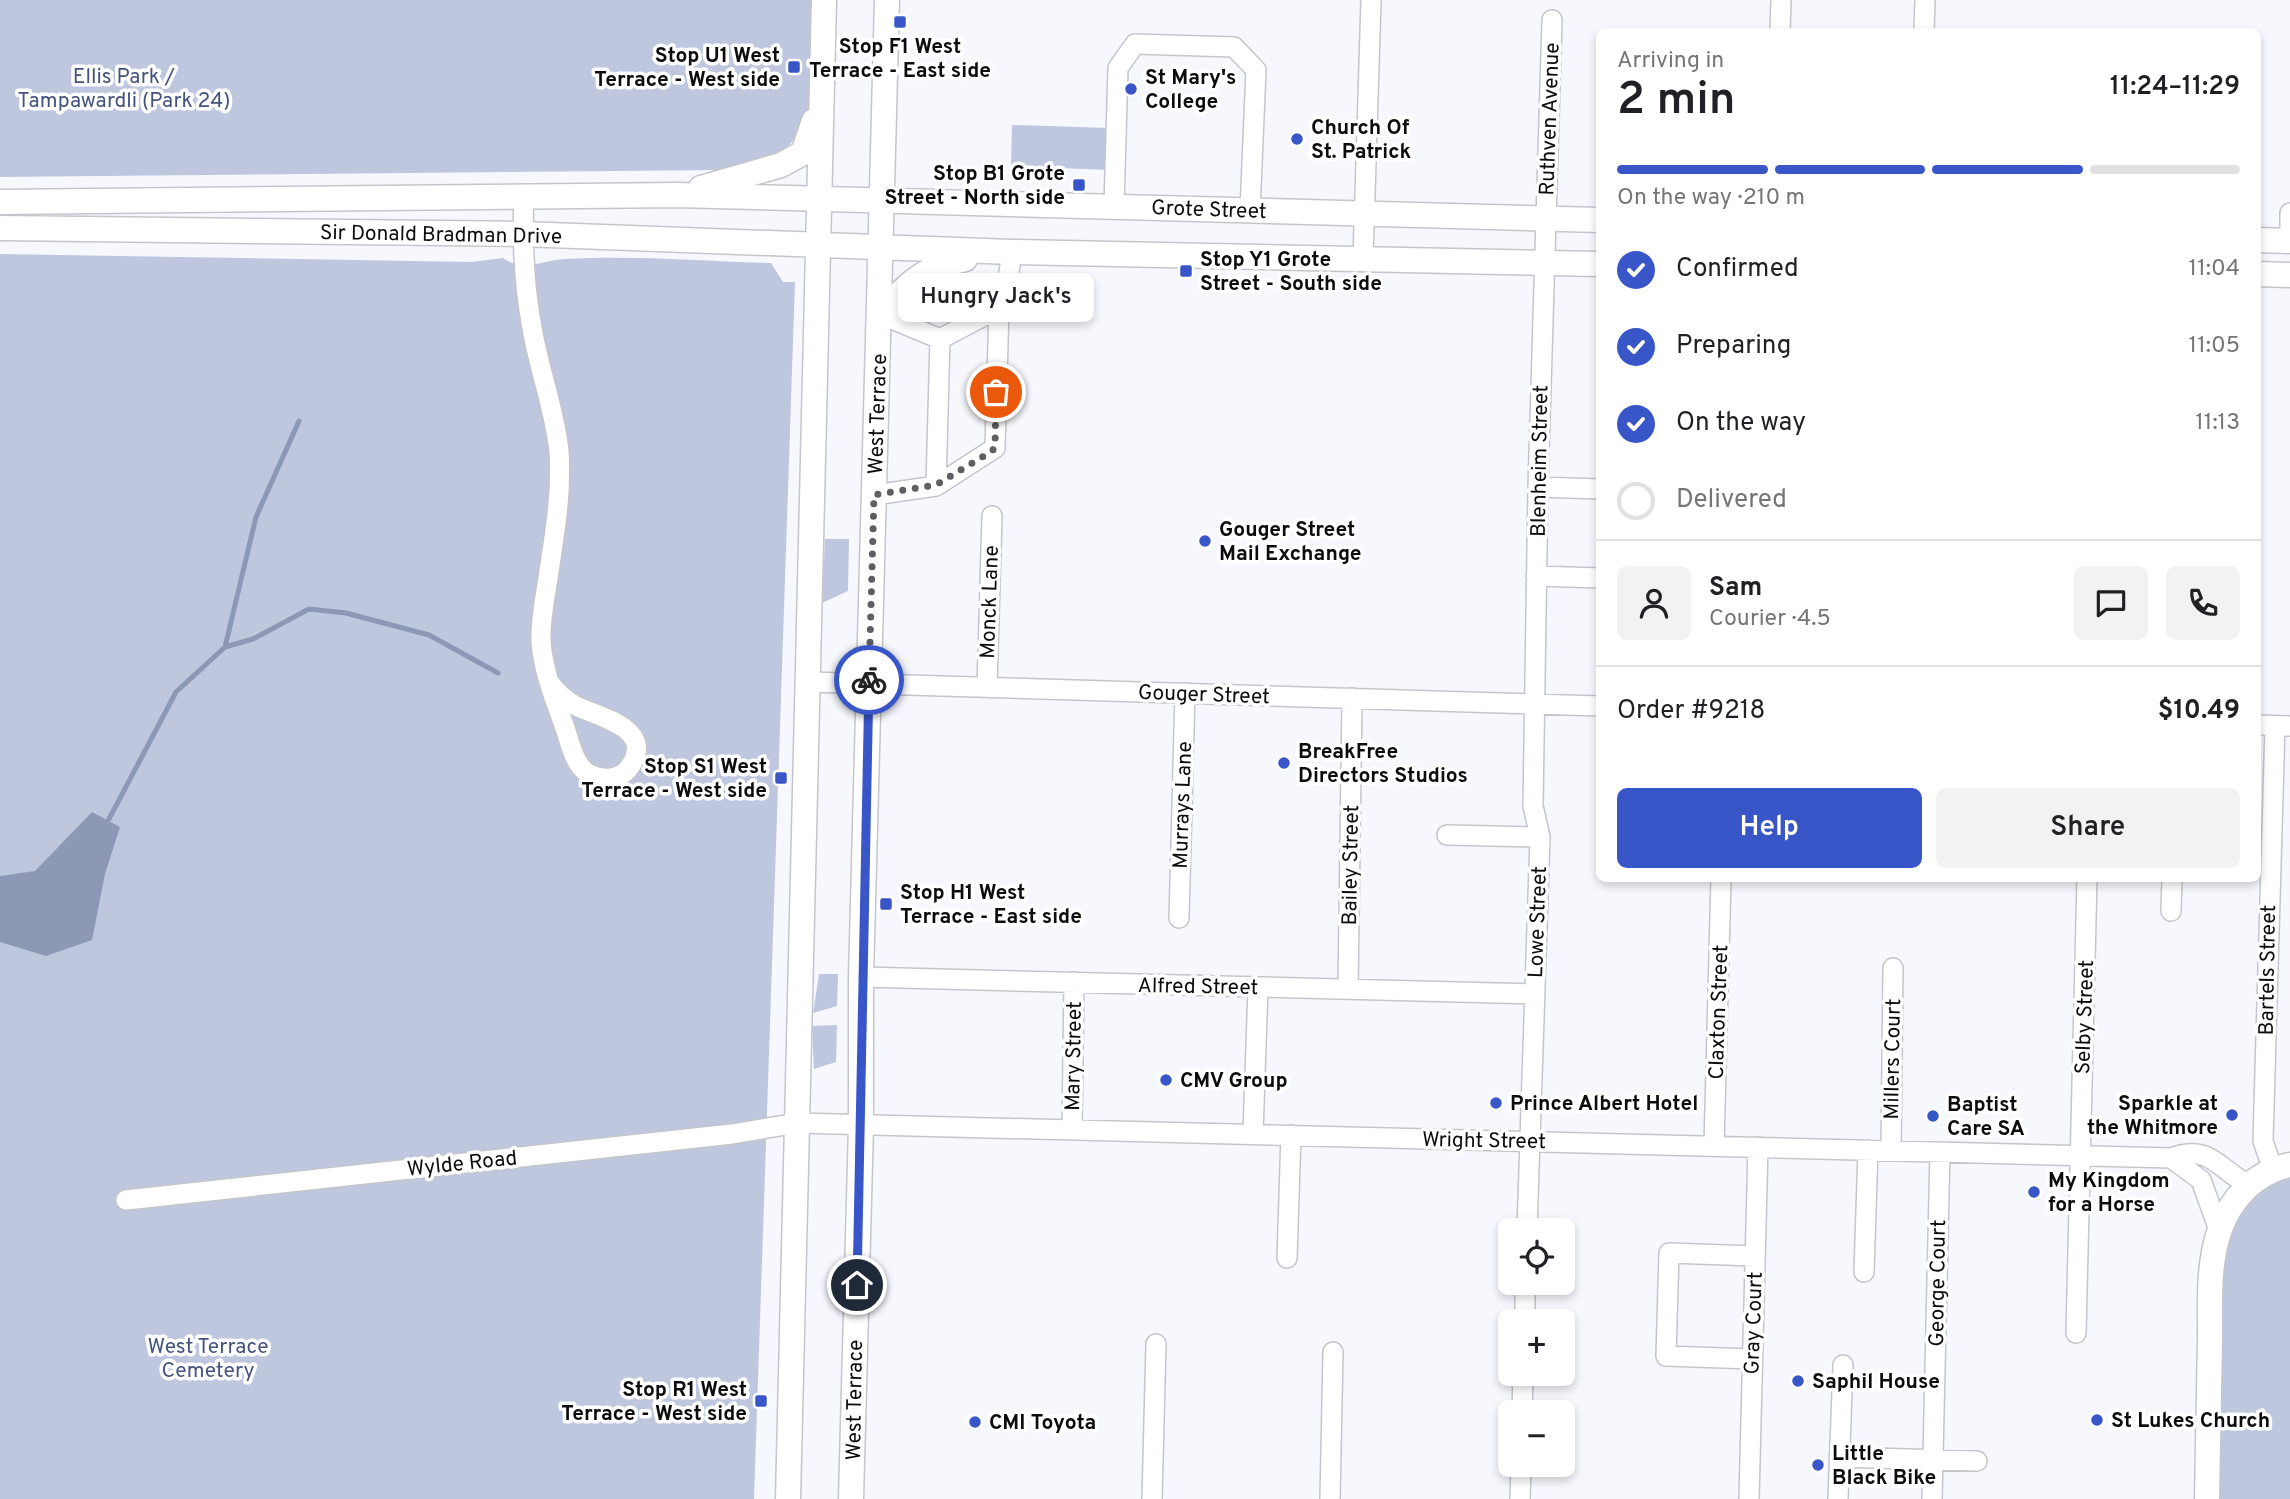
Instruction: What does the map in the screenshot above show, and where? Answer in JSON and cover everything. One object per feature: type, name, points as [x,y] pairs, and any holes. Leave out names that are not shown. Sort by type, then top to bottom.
[{"type":"main road","points":[[788,1499],[824,0]]},
{"type":"main road","name":"West Terrace","points":[[851,1499],[861,1125],[861,977],[887,0]]},
{"type":"main road","points":[[677,195],[781,166],[803,153],[822,99]]},
{"type":"main road","name":"Sir Donald Bradman Drive","points":[[0,202],[677,195],[819,198]]},
{"type":"main road","name":"Grote Street","points":[[819,198],[1596,220]]},
{"type":"main road","name":"Sir Donald Bradman Drive","points":[[0,228],[522,234],[881,247]]},
{"type":"main road","points":[[2261,240],[2290,241]]},
{"type":"main road","points":[[881,247],[1596,264]]},
{"type":"main road","points":[[880,314],[912,279],[934,266],[1006,252]]},
{"type":"main road","points":[[2261,274],[2290,275]]},
{"type":"main road","points":[[2207,1499],[2210,1289],[2219,1230],[2231,1206],[2249,1185],[2281,1168]]},
{"type":"street","points":[[1363,259],[1371,0]]},
{"type":"street","points":[[1780,28],[1781,0]]},
{"type":"street","points":[[1924,28],[1925,0]]},
{"type":"street","name":"Ruthven Avenue","points":[[1546,219],[1552,20]]},
{"type":"street","points":[[1114,206],[1118,68],[1135,44],[1234,47],[1256,70],[1250,210]]},
{"type":"street","points":[[524,196],[522,234],[531,327],[559,459],[558,505],[541,638],[549,682],[581,767],[600,778],[613,778],[625,773],[635,753],[634,742],[628,730],[615,720],[569,702],[549,682]]},
{"type":"street","points":[[2290,213],[2290,241]]},
{"type":"street","name":"Blenheim Street","points":[[1534,704],[1546,219]]},
{"type":"street","points":[[874,495],[936,485],[995,448],[999,308],[1008,279],[1006,252]]},
{"type":"street","points":[[940,339],[999,308]]},
{"type":"street","points":[[880,314],[940,339]]},
{"type":"street","points":[[936,485],[940,339]]},
{"type":"street","points":[[1538,487],[1596,489]]},
{"type":"street","name":"Monck Lane","points":[[986,687],[992,516]]},
{"type":"street","points":[[1536,576],[1596,578]]},
{"type":"street","name":"Gouger Street","points":[[808,682],[1596,706]]},
{"type":"street","name":"Murrays Lane","points":[[1179,918],[1185,693]]},
{"type":"street","name":"Bailey Street","points":[[1348,989],[1352,698]]},
{"type":"street","name":"Lowe Street","points":[[1527,1218],[1539,836],[1533,806],[1534,704]]},
{"type":"street","name":"Bartels Street","points":[[2274,726],[2263,866],[2263,1141],[2281,1168]]},
{"type":"street","points":[[1447,835],[1539,836]]},
{"type":"street","name":"Claxton Street","points":[[1714,1146],[1721,882]]},
{"type":"street","name":"Selby Street","points":[[2076,1333],[2087,882]]},
{"type":"street","points":[[2171,911],[2172,882]]},
{"type":"street","name":"Millers Court","points":[[1891,1150],[1893,968]]},
{"type":"street","name":"Alfred Street","points":[[861,977],[1535,995]]},
{"type":"street","name":"Mary Street","points":[[1072,1130],[1074,982]]},
{"type":"street","points":[[1252,1134],[1258,987]]},
{"type":"street","name":"Wright Street","points":[[797,1123],[2171,1158],[2184,1153],[2201,1154],[2221,1163],[2233,1176],[2249,1185]]},
{"type":"street","name":"Wylde Road","points":[[126,1200],[732,1134],[797,1123]]},
{"type":"street","points":[[1287,1258],[1291,1135]]},
{"type":"street","name":"Gray Court","points":[[1749,1499],[1758,1147]]},
{"type":"street","points":[[1864,1272],[1868,1150]]},
{"type":"street","name":"George Court","points":[[1932,1499],[1940,1152]]},
{"type":"street","points":[[2171,1158],[2201,1180],[2219,1230]]},
{"type":"street","points":[[1752,1359],[1666,1356],[1669,1253],[1755,1256]]},
{"type":"street","points":[[1152,1499],[1156,1344]]},
{"type":"street","points":[[1329,1499],[1333,1352]]},
{"type":"street","points":[[1838,1499],[1843,1365]]},
{"type":"street","points":[[1839,1457],[1978,1461]]},
{"type":"street","points":[[1520,1499],[1521,1477]]},
{"type":"green space","name":"Ellis Park / Tampawardli (Park 24)","points":[[0,0],[811,0],[810,117],[785,151],[724,170],[0,177]]},
{"type":"green space","points":[[1012,125],[1110,128],[1108,170],[1011,166]]},
{"type":"green space","name":"West Terrace Cemetery","points":[[0,254],[471,262],[503,258],[518,265],[565,259],[668,259],[771,263],[783,282],[795,282],[754,1499],[0,1499]]},
{"type":"green space","points":[[960,281],[984,281],[983,290],[974,300],[956,301],[949,290],[930,301],[938,314],[926,327],[910,325],[915,306],[926,293]]},
{"type":"green space","points":[[825,539],[849,539],[848,591],[822,603]]},
{"type":"green space","points":[[819,974],[838,974],[837,1006],[813,1013]]},
{"type":"green space","points":[[837,1025],[836,1062],[814,1069],[812,1026]]},
{"type":"green space","points":[[2290,1179],[2290,1499],[2218,1499],[2224,1258],[2238,1219],[2253,1197],[2276,1182]]},
{"type":"shaded area","points":[[92,812],[120,827],[105,874],[92,940],[46,956],[0,942],[0,876],[35,871]]},
{"type":"waterway","points":[[109,819],[176,692],[225,647],[256,517],[299,421]]},
{"type":"waterway","points":[[225,647],[253,639],[309,609],[346,613],[429,635],[498,673]]},
{"type":"way so far","points":[[869,680],[874,495],[936,485],[995,448],[996,392]]},
{"type":"place","name":"Stop F1 West Terrace - East side","points":[[900,22]]},
{"type":"place","name":"Stop U1 West Terrace - West side","points":[[794,67]]},
{"type":"place","name":"St Mary's College","points":[[1131,89]]},
{"type":"place","name":"Church Of St. Patrick","points":[[1297,139]]},
{"type":"place","name":"Stop B1 Grote Street - North side","points":[[1079,185]]},
{"type":"place","name":"Stop Y1 Grote Street - South side","points":[[1186,271]]},
{"type":"place","name":"Hungry Jack's","points":[[996,392]]},
{"type":"place","name":"Gouger Street Mail Exchange","points":[[1205,541]]},
{"type":"place","name":"BreakFree Directors Studios","points":[[1284,763]]},
{"type":"place","name":"Stop S1 West Terrace - West side","points":[[781,778]]},
{"type":"place","name":"Stop H1 West Terrace - East side","points":[[886,904]]},
{"type":"place","name":"CMV Group","points":[[1166,1080]]},
{"type":"place","name":"Prince Albert Hotel","points":[[1496,1103]]},
{"type":"place","name":"Sparkle at the Whitmore","points":[[2232,1115]]},
{"type":"place","name":"Baptist Care SA","points":[[1933,1116]]},
{"type":"place","name":"My Kingdom for a Horse","points":[[2034,1192]]},
{"type":"place","name":"Saphil House","points":[[1798,1381]]},
{"type":"place","name":"Stop R1 West Terrace - West side","points":[[761,1401]]},
{"type":"place","name":"St Lukes Church","points":[[2097,1420]]},
{"type":"place","name":"CMI Toyota","points":[[975,1422]]},
{"type":"place","name":"Little Black Bike","points":[[1818,1465]]},
{"type":"route","points":[[857,1285],[861,977],[869,680]]}]
